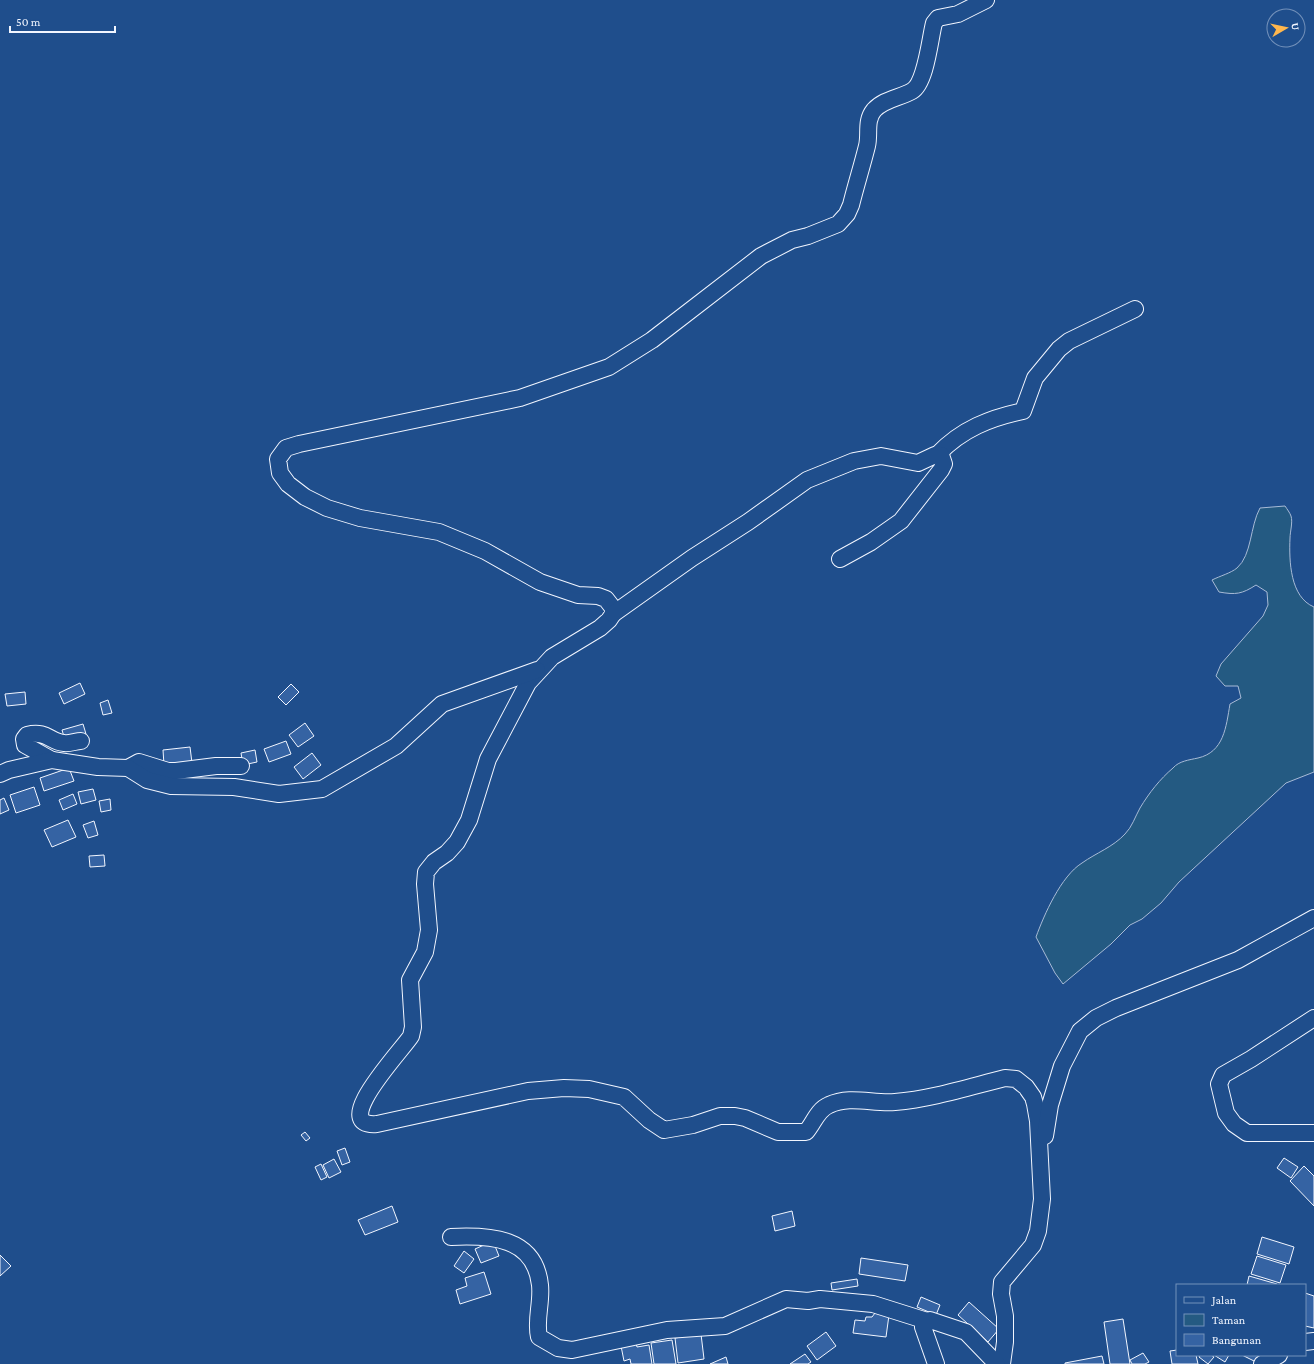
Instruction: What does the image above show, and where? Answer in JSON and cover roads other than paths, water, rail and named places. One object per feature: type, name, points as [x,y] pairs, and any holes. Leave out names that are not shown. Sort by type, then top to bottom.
[{"type":"street","points":[[613,614],[613,608],[606,599],[598,596],[578,595],[540,582],[486,551],[462,540],[439,532],[360,518],[327,508],[305,497],[288,484],[280,473],[278,459],[286,448],[299,444],[520,398],[609,367],[652,340],[761,256],[792,240],[808,236],[838,224],[847,214],[851,205],[867,144],[869,119],[874,110],[890,99],[912,91],[918,86],[924,70],[934,23],[938,18],[958,14],[986,0]]},
{"type":"street","points":[[1002,1364],[1005,1342],[1005,1316],[1001,1294],[1002,1282],[1033,1245],[1038,1231],[1042,1199],[1041,1164],[1035,1104],[1033,1097],[1026,1087],[1016,1079],[1005,1078],[924,1097],[895,1102],[843,1101],[829,1104],[820,1110],[812,1126],[806,1132],[793,1133],[778,1132],[745,1118],[735,1116],[720,1116],[693,1125],[664,1130],[649,1120],[624,1098],[589,1089],[564,1088],[528,1091],[377,1124],[367,1125],[360,1118],[361,1111],[369,1091],[411,1036],[413,1027],[410,980],[425,952],[429,930],[425,884],[426,872],[434,862],[448,853],[457,842],[469,820],[488,759],[528,683],[539,670],[552,657],[600,628],[613,614],[807,480],[854,461],[881,456],[918,463],[938,454],[961,434],[984,421],[1023,411],[1035,378],[1059,349],[1069,341],[1135,309]]},
{"type":"street","points":[[840,559],[871,542],[901,521],[941,470],[944,464],[943,458],[938,454]]},
{"type":"street","points":[[0,774],[9,770],[52,760],[128,768],[147,780],[171,786],[234,787],[279,794],[322,789],[396,746],[442,704],[539,670]]},
{"type":"street","points":[[52,760],[25,745],[24,739],[27,735],[35,733],[47,735],[64,743],[81,741]]},
{"type":"street","points":[[128,768],[139,762],[176,771],[216,766],[241,766]]},
{"type":"street","points":[[1041,1164],[1050,1105],[1062,1066],[1080,1031],[1096,1018],[1116,1008],[1238,960],[1314,918]]},
{"type":"street","points":[[1314,1018],[1251,1059],[1223,1075],[1219,1084],[1226,1113],[1234,1124],[1247,1133],[1314,1133]]},
{"type":"street","points":[[451,1237],[494,1238],[525,1251],[534,1264],[540,1285],[537,1327],[539,1338],[558,1348],[572,1350],[667,1330],[725,1326],[786,1299],[808,1301],[820,1299],[873,1304],[966,1332],[997,1364]]},
{"type":"street","points":[[927,1321],[923,1327],[936,1364]]},
{"type":"street","points":[[1262,1364],[1277,1356]]}]
